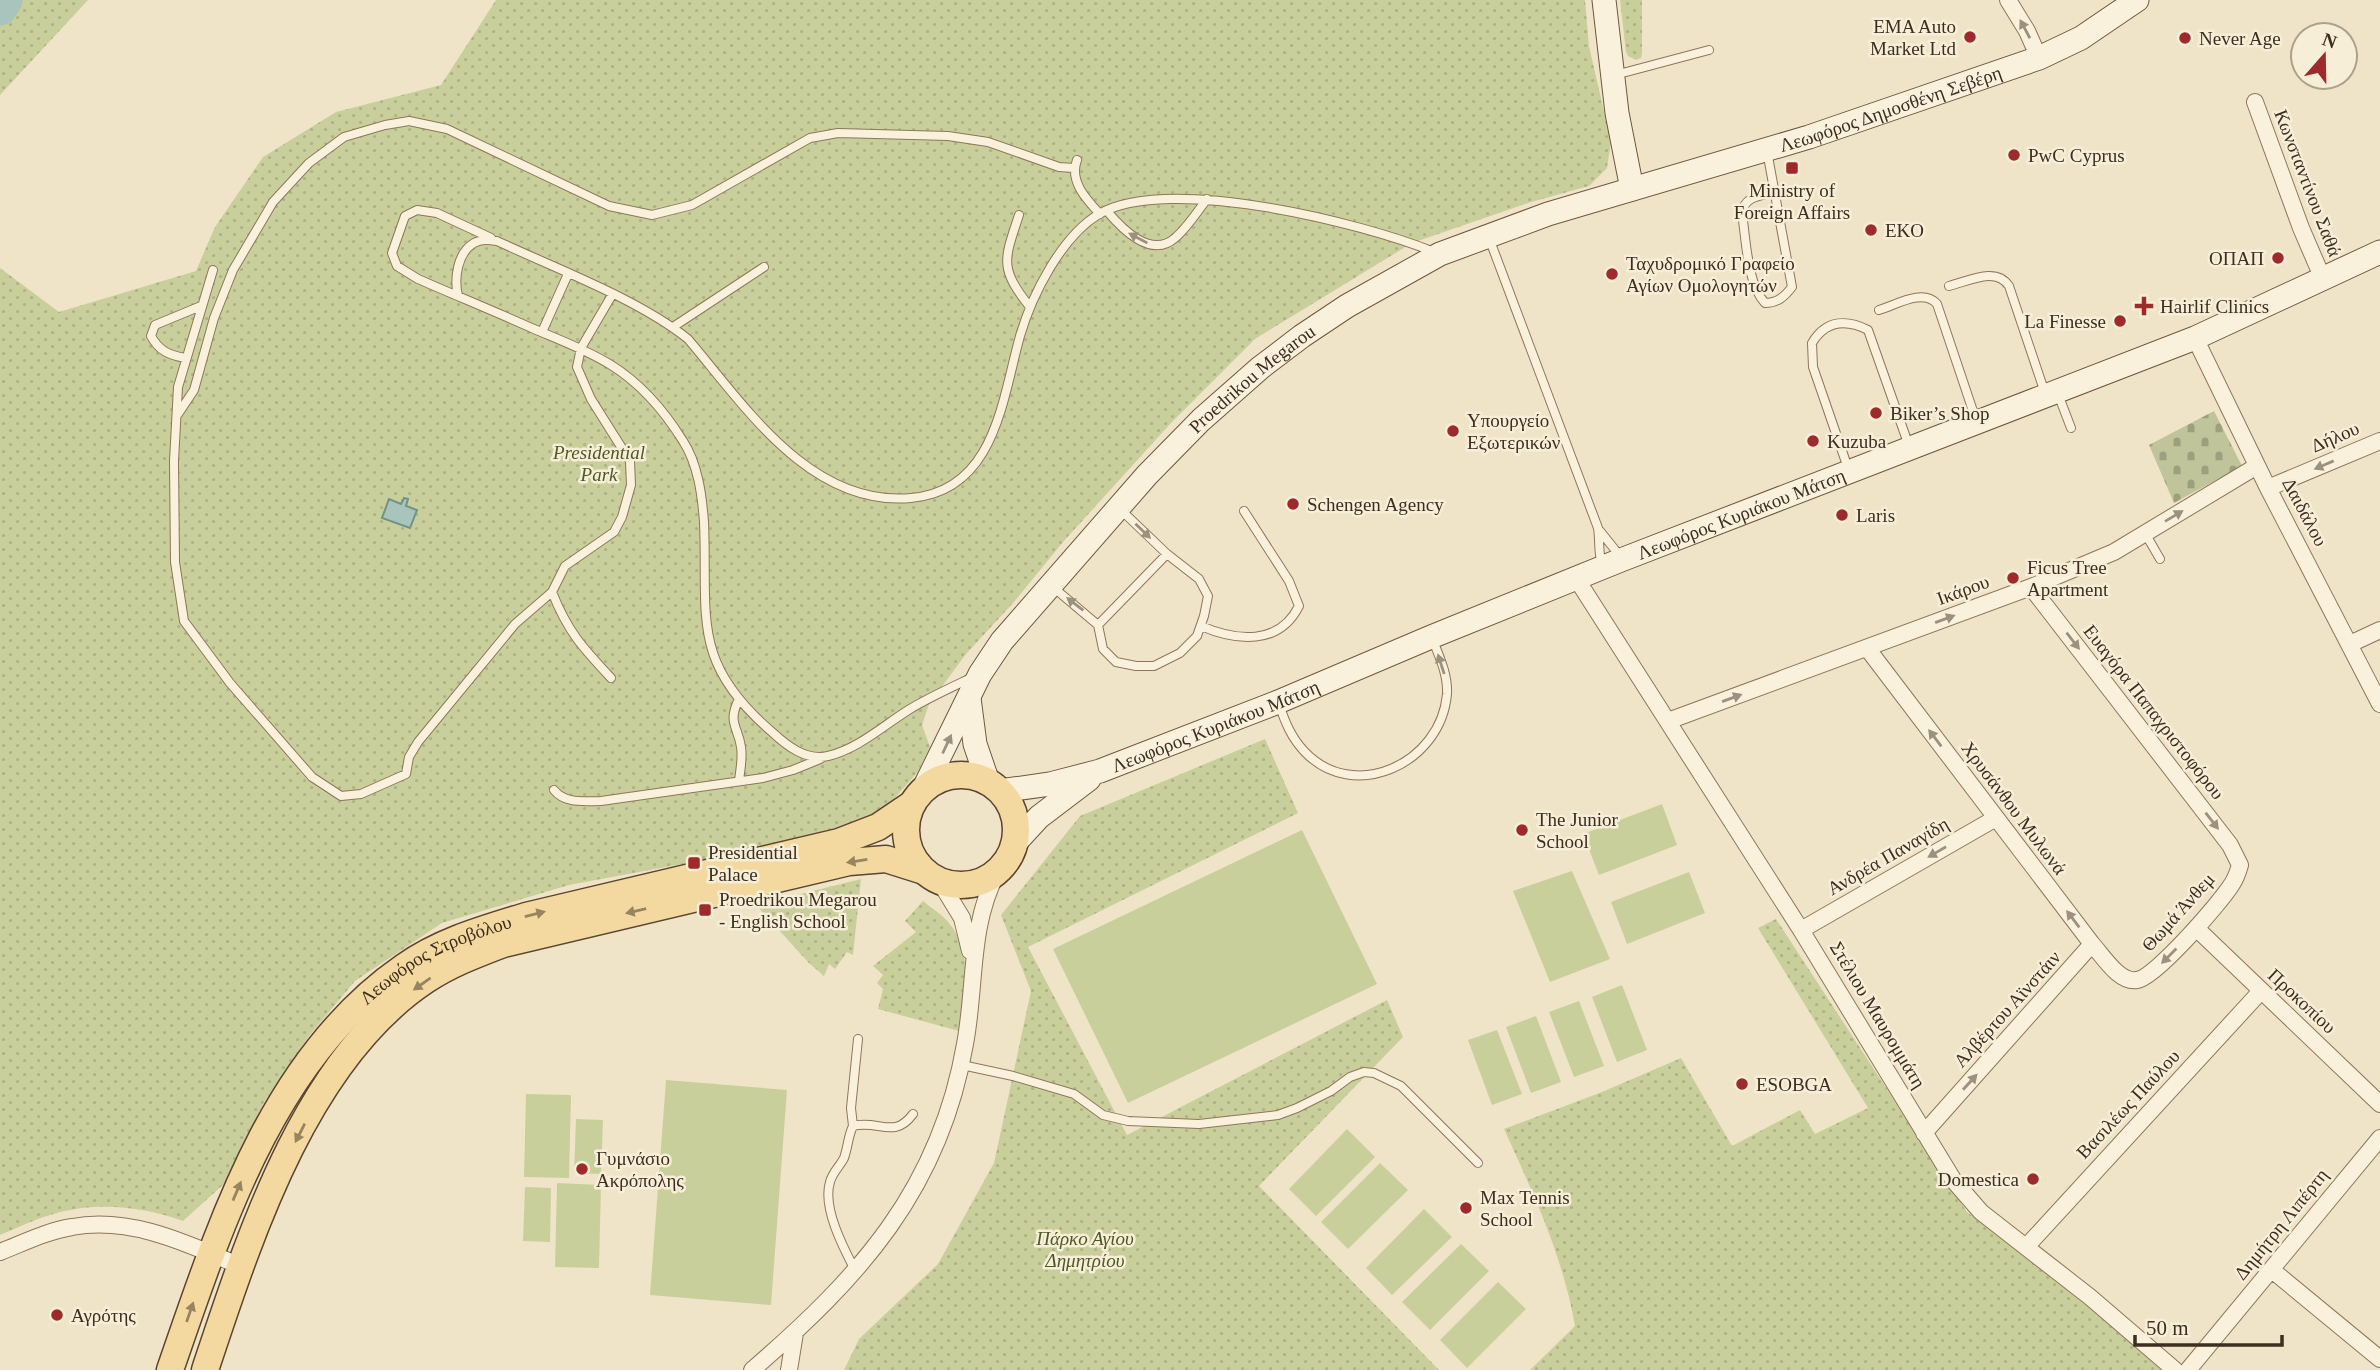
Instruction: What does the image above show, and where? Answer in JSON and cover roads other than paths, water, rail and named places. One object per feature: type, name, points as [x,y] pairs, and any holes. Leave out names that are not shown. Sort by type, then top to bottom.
[{"type":"main road","points":[[1604,0],[1612,76],[1632,189]]},
{"type":"main road","name":"Λεωφόρος Δημοσθένη Σεβέρη","points":[[1632,189],[1767,149],[2039,58],[2081,38],[2137,0]]},
{"type":"main road","name":"Proedrikou Megarou","points":[[918,797],[980,674],[1002,641],[1118,508],[1192,429],[1260,368],[1347,306],[1440,254],[1488,235],[1632,189]]},
{"type":"main road","name":"Λεωφόρος Κυριάκου Μάτση","points":[[994,786],[1050,784],[1100,771],[1278,702],[1612,564],[2195,338],[2380,252]]},
{"type":"main road","points":[[969,698],[975,744],[994,786],[1013,809],[1016,842],[1008,860],[997,873],[970,885],[932,876],[916,863],[908,845],[906,824],[918,797],[939,779],[951,776],[964,775],[994,786]]},
{"type":"main road","name":"Λεωφόρος Κυριάκου Μάτση","points":[[1016,842],[1039,817],[1100,771]]},
{"type":"main road","name":"Λεωφόρος Στροβόλου","points":[[170,1370],[210,1253],[245,1173],[277,1112],[310,1059],[343,1021],[404,967],[440,946],[526,916],[839,842],[878,827],[918,797]]},
{"type":"main road","name":"Λεωφόρος Στροβόλου","points":[[205,1370],[240,1266],[274,1184],[303,1126],[334,1074],[361,1037],[393,1006],[427,979],[465,959],[515,941],[849,862],[886,859],[932,876]]},
{"type":"street","points":[[2008,0],[2027,31],[2039,58]]},
{"type":"street","name":"Κωνσταντίνου Σαθά","points":[[2255,102],[2301,228],[2323,279]]},
{"type":"street","name":"Δαιδάλου","points":[[2195,338],[2380,704]]},
{"type":"street","name":"Δήλου","points":[[2269,488],[2380,441]]},
{"type":"street","name":"Ικάρου","points":[[1668,721],[2031,587],[2114,552],[2258,466]]},
{"type":"street","name":"Στέλιου Μαυρομμάτη","points":[[1576,579],[1801,930],[1939,1158],[1969,1200],[2090,1297],[2175,1370]]},
{"type":"street","name":"Ευαγόρα Παπαχριστοφόρου","points":[[2031,587],[2230,845],[2240,864]]},
{"type":"street","points":[[2350,643],[2380,630]]},
{"type":"street","name":"Χρυσάνθου Μυλωνά","points":[[1867,648],[2092,944],[2116,972],[2126,979],[2138,981]]},
{"type":"street","name":"Ανδρέα Παναγίδη","points":[[1801,930],[1996,818]]},
{"type":"street","name":"Θωμά Άνθεμ","points":[[2138,981],[2152,973],[2196,928],[2230,887],[2240,864]]},
{"type":"street","points":[[752,1370],[795,1333],[856,1272],[904,1205],[937,1145],[962,1065],[980,914],[986,894],[997,873]]},
{"type":"street","points":[[932,876],[962,918],[968,935],[973,978]]},
{"type":"street","name":"Προκοπίου","points":[[2196,928],[2380,1104]]},
{"type":"street","name":"Αλβέρτου Αϊνστάιν","points":[[1924,1133],[2092,944]]},
{"type":"street","name":"Βασιλέως Παύλου","points":[[2026,1247],[2261,991]]},
{"type":"street","name":"Δημήτρη Λιπέρτη","points":[[2188,1370],[2380,1138]]},
{"type":"street","points":[[0,1252],[74,1226],[123,1226],[153,1232],[240,1266]]},
{"type":"street","points":[[2272,1270],[2380,1359]]},
{"type":"street","points":[[789,1370],[795,1333]]},
{"type":"lane","points":[[1612,76],[1709,50]]},
{"type":"lane","points":[[176,416],[194,390],[214,318],[233,270],[273,202],[309,163],[344,136],[375,128],[409,121],[447,130],[609,206],[652,215],[692,205],[810,138],[838,133],[948,136],[988,142],[1059,167],[1075,164],[1077,183],[1087,201],[1137,239],[1153,246],[1166,244],[1175,238],[1207,200]]},
{"type":"lane","points":[[1767,149],[1792,286],[1785,296],[1773,303],[1765,303],[1753,284],[1742,213],[1748,199],[1774,192]]},
{"type":"lane","points":[[829,755],[816,757],[792,748],[756,719],[739,699],[712,656],[706,629],[703,503],[695,469],[685,443],[662,410],[613,366],[581,348],[404,272],[393,260],[393,246],[405,216],[417,209],[449,218],[673,327],[688,339],[763,429],[791,455],[817,474],[846,487],[871,496],[900,499],[934,494],[951,485],[973,467],[982,454],[999,416],[1030,307],[1051,267],[1069,242],[1103,212],[1139,202],[1186,198],[1207,200],[1299,214],[1347,225],[1391,236],[1440,254]]},
{"type":"lane","points":[[1019,215],[1005,260],[1013,285],[1030,307]]},
{"type":"lane","points":[[1488,235],[1598,528],[1600,558],[1612,564],[1618,552],[1598,528]]},
{"type":"lane","points":[[458,296],[458,266],[468,248],[484,240],[497,241]]},
{"type":"lane","points":[[673,327],[764,267]]},
{"type":"lane","points":[[213,270],[178,387],[175,562],[184,621],[230,683],[312,777],[341,796],[361,794],[406,774],[418,741],[515,624],[552,592],[565,566],[614,532],[622,517],[632,485],[630,461],[606,425],[581,380],[577,367],[581,348],[612,295]]},
{"type":"lane","points":[[542,332],[568,274]]},
{"type":"lane","points":[[1949,286],[1994,274],[2004,279],[2051,394],[2071,428]]},
{"type":"lane","points":[[1879,310],[1924,296],[1932,298],[1937,304],[1977,423]]},
{"type":"lane","points":[[185,358],[170,356],[157,345],[152,335],[155,325],[201,306]]},
{"type":"lane","points":[[1850,472],[1813,367],[1812,343],[1826,327],[1843,321],[1855,323],[1868,330],[1910,449]]},
{"type":"lane","points":[[1051,586],[1098,625],[1102,649],[1116,662],[1154,666],[1180,653],[1197,636],[1208,596],[1199,579],[1167,554],[1118,508]]},
{"type":"lane","points":[[1200,626],[1240,637],[1269,635],[1292,620],[1298,606],[1289,581],[1244,511]]},
{"type":"lane","points":[[2145,533],[2160,559]]},
{"type":"lane","points":[[1098,625],[1167,554]]},
{"type":"lane","points":[[552,592],[561,616],[578,643],[611,678]]},
{"type":"lane","points":[[1278,702],[1287,729],[1305,752],[1325,766],[1352,774],[1370,774],[1394,769],[1415,757],[1432,738],[1443,716],[1447,692],[1444,666],[1431,637]]},
{"type":"lane","points":[[554,790],[560,797],[576,801],[601,801],[739,781],[793,770],[844,750],[929,697],[980,674]]},
{"type":"lane","points":[[739,699],[733,711],[733,723],[741,745],[739,781]]},
{"type":"lane","points":[[856,1272],[840,1241],[828,1194],[830,1181],[844,1158],[853,1126],[851,1108],[858,1039]]},
{"type":"lane","points":[[962,1065],[1013,1076],[1074,1094],[1103,1115],[1128,1121],[1199,1124],[1278,1115],[1331,1091],[1350,1077],[1364,1072],[1374,1073],[1401,1086],[1414,1097],[1478,1163]]},
{"type":"lane","points":[[853,1126],[862,1123],[894,1128],[905,1125],[913,1114]]},
{"type":"water","points":[[404,498],[408,499],[406,506],[417,510],[410,528],[382,518],[389,499],[401,504]]},
{"type":"waterway","points":[[0,8],[5,0]]},
{"type":"place","name":"EMA Auto Market Ltd","points":[[1970,37]]},
{"type":"place","name":"Never Age","points":[[2185,38]]},
{"type":"place","name":"PwC Cyprus","points":[[2014,155]]},
{"type":"place","name":"Ministry of Foreign Affairs","points":[[1792,168]]},
{"type":"place","name":"EKO","points":[[1871,230]]},
{"type":"place","name":"ΟΠΑΠ","points":[[2278,258]]},
{"type":"place","name":"Ταχυδρομικό Γραφείο Αγίων Ομολογητών","points":[[1612,274]]},
{"type":"place","name":"Hairlif Clinics","points":[[2144,306]]},
{"type":"place","name":"La Finesse","points":[[2120,321]]},
{"type":"place","name":"Biker’s Shop","points":[[1876,413]]},
{"type":"place","name":"Υπουργείο Εξωτερικών","points":[[1453,431]]},
{"type":"place","name":"Kuzuba","points":[[1813,441]]},
{"type":"place","name":"Schengen Agency","points":[[1293,504]]},
{"type":"place","name":"Laris","points":[[1842,515]]},
{"type":"place","name":"Ficus Tree Apartment","points":[[2013,578]]},
{"type":"place","name":"The Junior School","points":[[1522,830]]},
{"type":"place","name":"Presidential Palace","points":[[694,863]]},
{"type":"place","name":"Proedrikou Megarou - English School","points":[[705,910]]},
{"type":"place","name":"ESOBGA","points":[[1742,1084]]},
{"type":"place","name":"Γυμνάσιο Ακρόπολης","points":[[582,1169]]},
{"type":"place","name":"Domestica","points":[[2033,1179]]},
{"type":"place","name":"Max Tennis School","points":[[1466,1208]]},
{"type":"place","name":"Αγρότης","points":[[57,1315]]},
{"type":"park label","name":"Presidential Park","points":[[599,463]]},
{"type":"park label","name":"Πάρκο Αγίου Δημητρίου","points":[[1085,1249]]}]
